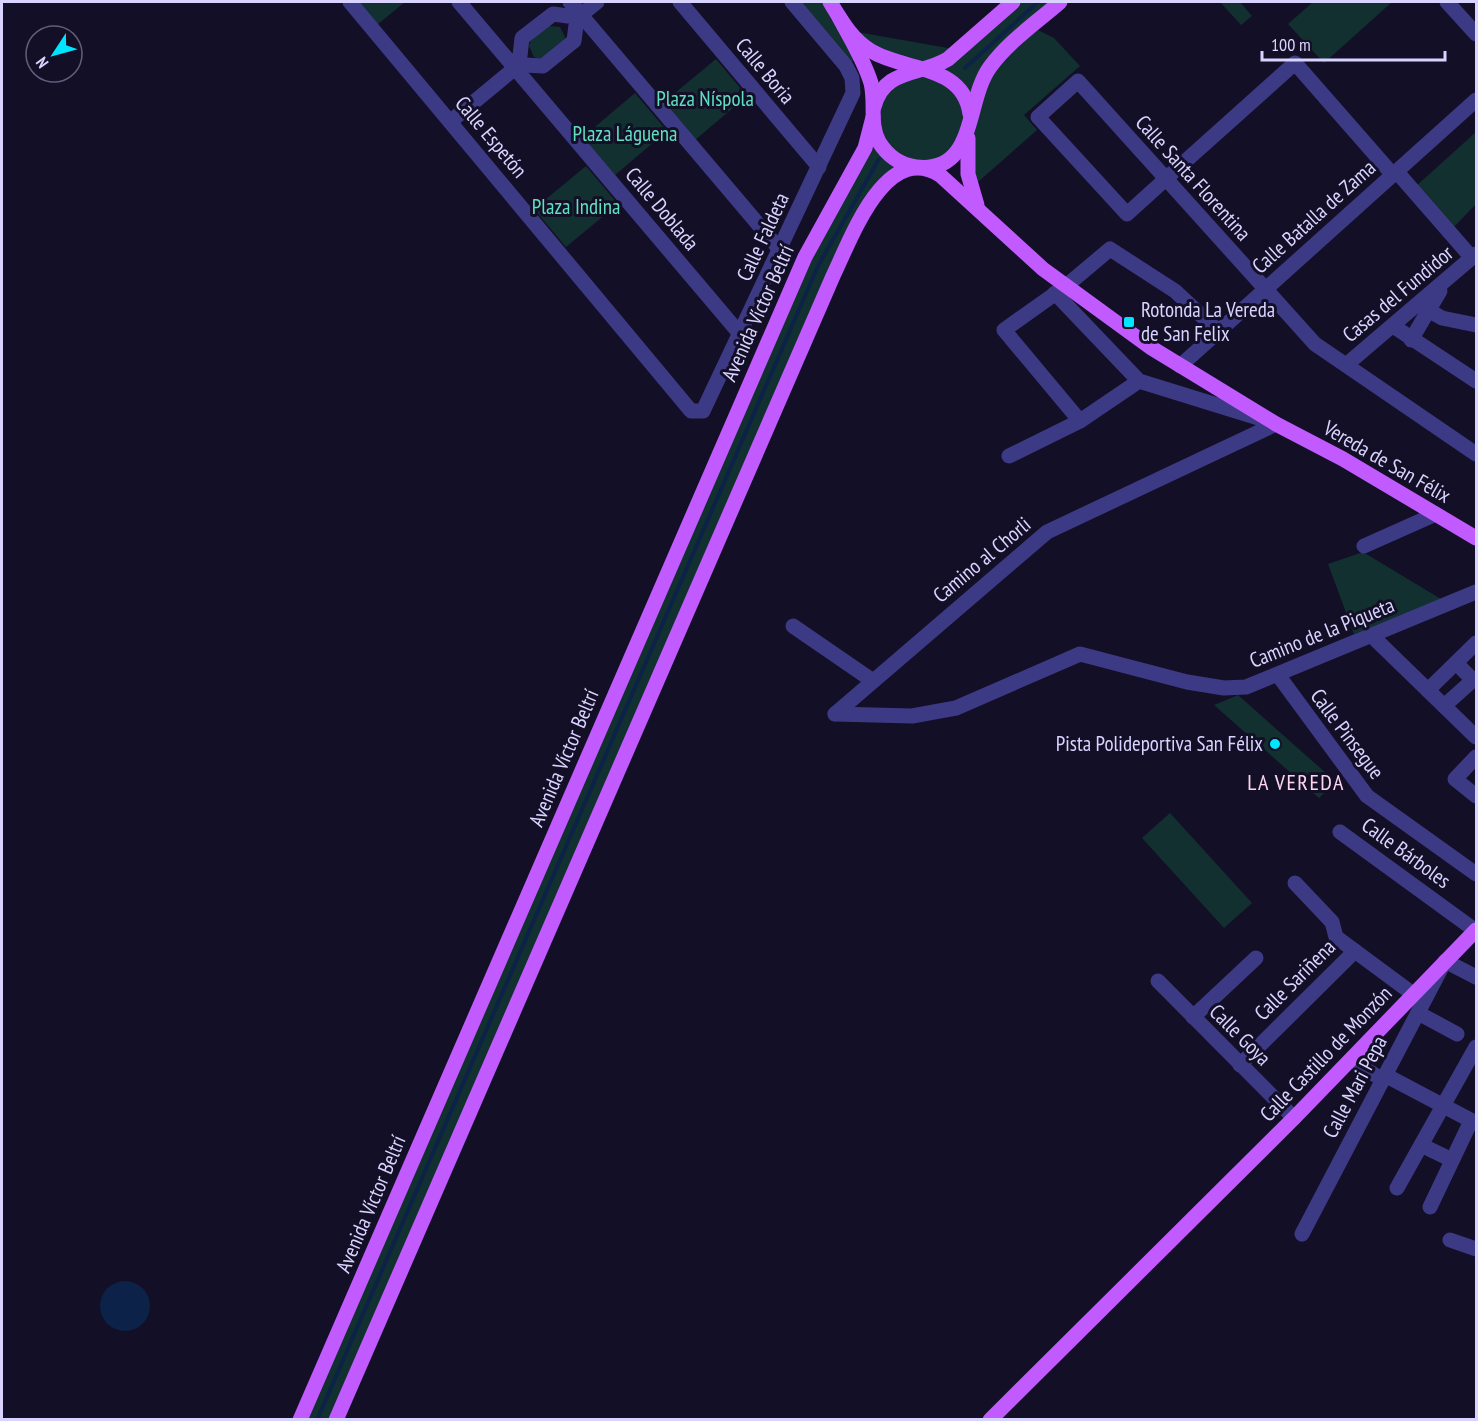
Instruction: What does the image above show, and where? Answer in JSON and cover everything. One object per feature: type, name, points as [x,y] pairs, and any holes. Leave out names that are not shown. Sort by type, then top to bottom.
[{"type":"main road","points":[[336,1419],[832,276],[883,185],[898,171],[937,165],[951,158],[962,147],[970,125],[968,104],[958,86],[941,74],[920,70],[871,51],[849,33],[830,2]]},
{"type":"main road","points":[[873,114],[879,95],[888,83],[901,74],[920,70],[948,59],[1013,2]]},
{"type":"main road","points":[[984,215],[975,201],[969,182],[967,157],[974,99],[988,69],[1060,2]]},
{"type":"main road","points":[[839,17],[868,74],[873,92],[875,133],[887,152],[906,165],[921,167]]},
{"type":"main road","name":"Avenida Víctor Beltrí","points":[[300,1419],[805,257],[865,148],[873,114]]},
{"type":"main road","name":"Vereda de San Félix","points":[[921,167],[940,175],[1060,289],[1276,424],[1342,459],[1476,538]]},
{"type":"main road","name":"Calle Castillo de Monzón","points":[[990,1419],[1351,1060],[1476,930]]},
{"type":"street","name":"Calle Espetón","points":[[350,2],[692,411]]},
{"type":"street","name":"Calle Doblada","points":[[459,2],[518,65],[740,334]]},
{"type":"street","points":[[451,121],[518,65],[522,38],[553,14],[576,14],[597,2]]},
{"type":"street","name":"Calle Boria","points":[[680,2],[819,167]]},
{"type":"street","name":"Calle Faldeta","points":[[692,411],[703,411],[850,103],[853,85],[850,71],[792,2]]},
{"type":"street","points":[[1454,4],[1476,34]]},
{"type":"street","points":[[518,65],[543,66],[574,41],[576,14]]},
{"type":"street","points":[[576,14],[780,250]]},
{"type":"street","points":[[1166,179],[1295,63],[1474,256]]},
{"type":"street","name":"Calle Santa Florentina","points":[[1166,179],[1126,214],[1038,117],[1078,81],[1315,344],[1476,454]]},
{"type":"street","name":"Calle Batalla de Zama","points":[[1180,366],[1476,100]]},
{"type":"street","points":[[1080,421],[1004,330],[1110,249],[1175,291],[1218,331]]},
{"type":"street","name":"Casas del Fundidor","points":[[1346,365],[1393,326],[1423,308],[1446,280],[1474,256]]},
{"type":"street","points":[[1009,456],[1080,421],[1139,381],[1060,289]]},
{"type":"street","points":[[1411,340],[1423,308],[1442,318],[1476,325]]},
{"type":"street","points":[[1393,326],[1476,381]]},
{"type":"street","name":"Vereda de San Félix","points":[[1139,381],[1276,424]]},
{"type":"street","name":"Camino al Chorli","points":[[835,714],[1047,532],[1276,424]]},
{"type":"street","points":[[1364,546],[1436,514]]},
{"type":"street","name":"Camino de la Piqueta","points":[[835,714],[912,716],[956,708],[1080,654],[1187,682],[1224,688],[1246,687],[1476,592]]},
{"type":"street","points":[[793,626],[873,681]]},
{"type":"street","points":[[1371,635],[1476,737]]},
{"type":"street","points":[[1428,690],[1476,643]]},
{"type":"street","points":[[1444,706],[1473,680],[1456,663]]},
{"type":"street","name":"Calle Pinsegue","points":[[1278,675],[1366,796],[1475,869]]},
{"type":"street","points":[[1476,757],[1455,779],[1476,796]]},
{"type":"street","name":"Calle Bárboles","points":[[1340,831],[1476,930]]},
{"type":"street","points":[[1295,882],[1332,922],[1336,937],[1413,994]]},
{"type":"street","name":"Calle Sariñena","points":[[1240,1065],[1355,951]]},
{"type":"street","points":[[1193,1017],[1256,958]]},
{"type":"street","points":[[1445,961],[1476,977]]},
{"type":"street","name":"Calle Mari Pepa","points":[[1302,1234],[1445,961]]},
{"type":"street","name":"Calle Goya","points":[[1158,981],[1293,1118]]},
{"type":"street","points":[[1418,1013],[1457,1034]]},
{"type":"street","points":[[1397,1188],[1476,1047]]},
{"type":"street","points":[[1351,1060],[1474,1122],[1452,1160],[1430,1207]]},
{"type":"street","points":[[1421,1145],[1452,1160]]},
{"type":"street","points":[[1450,1240],[1476,1249]]},
{"type":"green space","points":[[358,2],[405,2],[377,25]]},
{"type":"green space","points":[[792,2],[830,2],[859,56],[846,66]]},
{"type":"green space","points":[[1013,2],[1060,2],[1032,27],[1054,38],[1080,66],[1024,115],[1037,130],[978,182],[969,182],[966,165],[956,153],[909,168],[877,193],[336,1419],[300,1420],[873,117],[901,74],[894,62],[857,32],[948,48],[954,54]]},
{"type":"green space","points":[[1220,2],[1240,2],[1252,16],[1241,25]]},
{"type":"green space","points":[[1313,2],[1392,2],[1324,63],[1288,24]]},
{"type":"green space","points":[[549,26],[560,27],[565,37],[564,43],[540,59],[534,57],[529,46],[531,40]]},
{"type":"green space","name":"Plaza Níspola","points":[[716,59],[747,96],[695,140],[664,102]]},
{"type":"green space","name":"Plaza Láguena","points":[[635,93],[667,131],[615,175],[583,137]]},
{"type":"green space","points":[[1476,132],[1476,204],[1451,230],[1414,188]]},
{"type":"green space","name":"Plaza Indina","points":[[586,166],[618,204],[566,247],[534,209]]},
{"type":"green space","points":[[1363,552],[1441,599],[1354,634],[1328,564]]},
{"type":"green space","name":"Pista Polideportiva San Félix","points":[[1238,695],[1336,782],[1319,798],[1214,705]]},
{"type":"green space","points":[[1170,813],[1252,903],[1224,928],[1142,838]]},
{"type":"water","points":[[125,1281],[139,1285],[146,1292],[150,1306],[146,1320],[139,1327],[125,1331],[111,1327],[104,1320],[100,1306],[104,1292],[111,1285]]},
{"type":"waterway","points":[[965,68],[1038,2]]},
{"type":"waterway","points":[[317,1420],[818,266],[879,159]]},
{"type":"place","name":"Rotonda La Vereda de San Felix","points":[[1129,322]]},
{"type":"place","name":"Pista Polideportiva San Félix","points":[[1275,744]]},
{"type":"district","name":"LA VEREDA","points":[[1296,782]]}]
